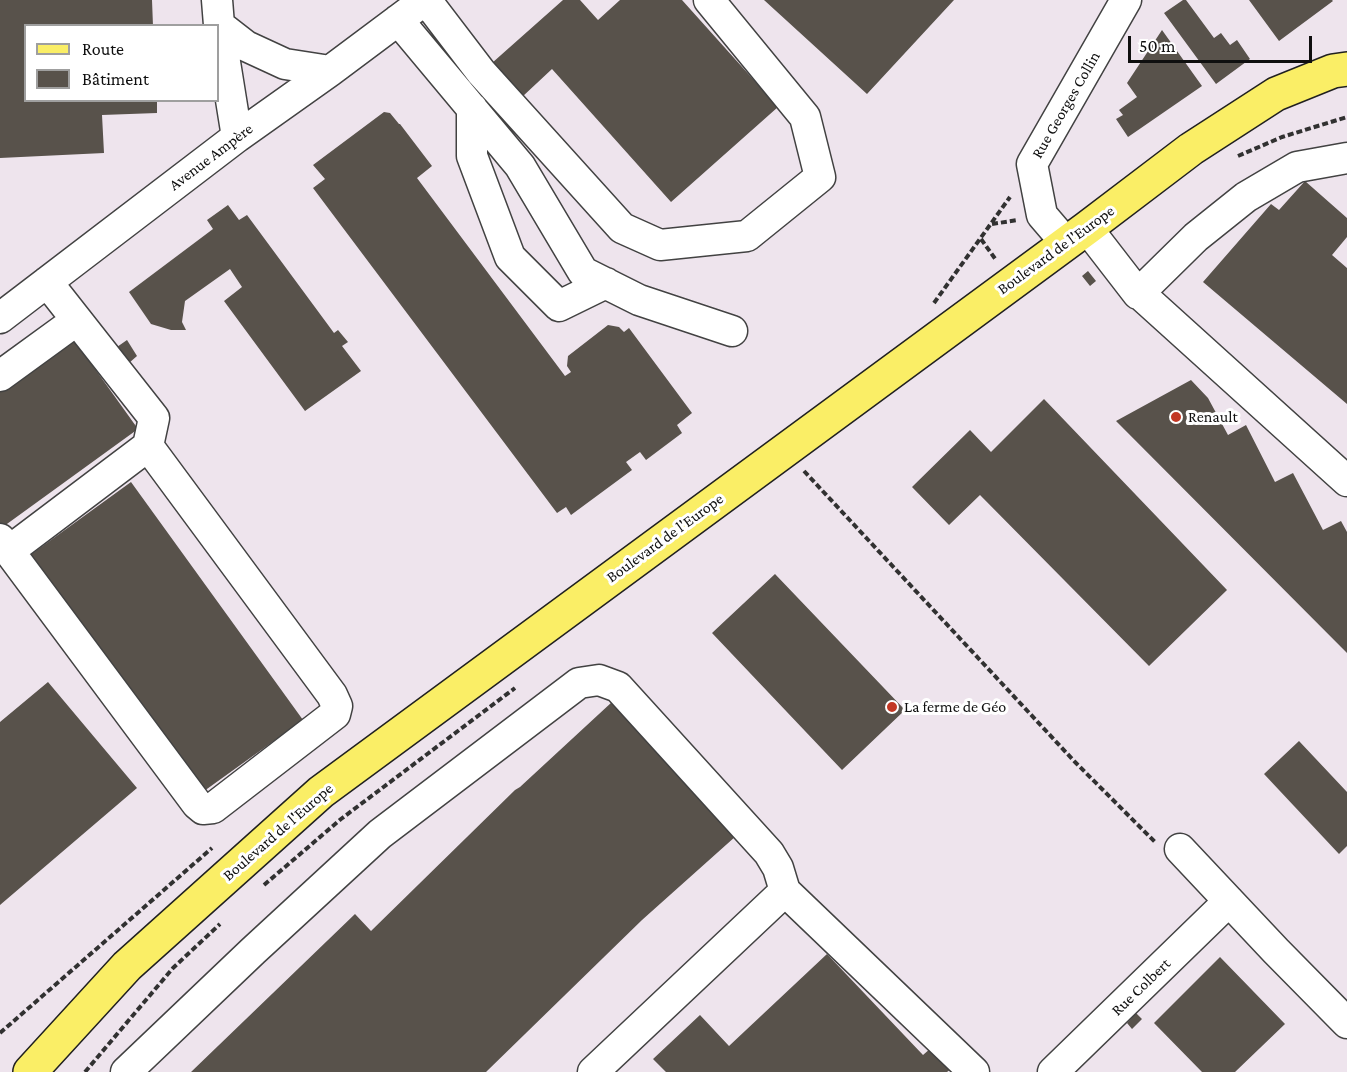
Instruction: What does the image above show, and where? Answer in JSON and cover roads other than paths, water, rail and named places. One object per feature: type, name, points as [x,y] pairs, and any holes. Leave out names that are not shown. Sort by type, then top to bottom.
[{"type":"main road","name":"Boulevard de l'Europe","points":[[30,1072],[127,966],[321,792],[1191,149],[1276,94],[1333,72],[1347,69]]},
{"type":"street","points":[[425,0],[481,72],[622,228],[660,245],[747,236],[820,177],[805,117],[709,0]]},
{"type":"street","name":"Avenue Ampère","points":[[0,318],[237,137],[425,0]]},
{"type":"street","name":"Rue Georges Collin","points":[[1126,0],[1032,164],[1042,215],[1076,235],[1347,481]]},
{"type":"street","points":[[218,13],[246,46],[285,64],[330,71]]},
{"type":"street","points":[[218,13],[237,137]]},
{"type":"street","points":[[398,20],[520,166],[583,272],[639,300],[732,331]]},
{"type":"street","points":[[472,108],[472,156],[510,257],[559,306],[606,284]]},
{"type":"street","points":[[1139,293],[1196,237],[1246,197],[1297,167],[1347,158]]},
{"type":"street","points":[[47,282],[154,418],[148,446],[5,545],[197,804],[204,810],[213,808],[336,714],[337,706],[332,695],[148,446]]},
{"type":"street","points":[[0,376],[77,320]]},
{"type":"street","points":[[126,1072],[380,834],[579,683],[599,680],[618,687],[769,853],[778,868],[785,891],[974,1072]]},
{"type":"street","points":[[1180,849],[1347,1023]]},
{"type":"street","points":[[594,1072],[785,891]]},
{"type":"street","name":"Rue Colbert","points":[[1053,1072],[1229,901]]},
{"type":"place","name":"Renault","points":[[1176,417]]},
{"type":"place","name":"La ferme de Géo","points":[[892,707]]}]
